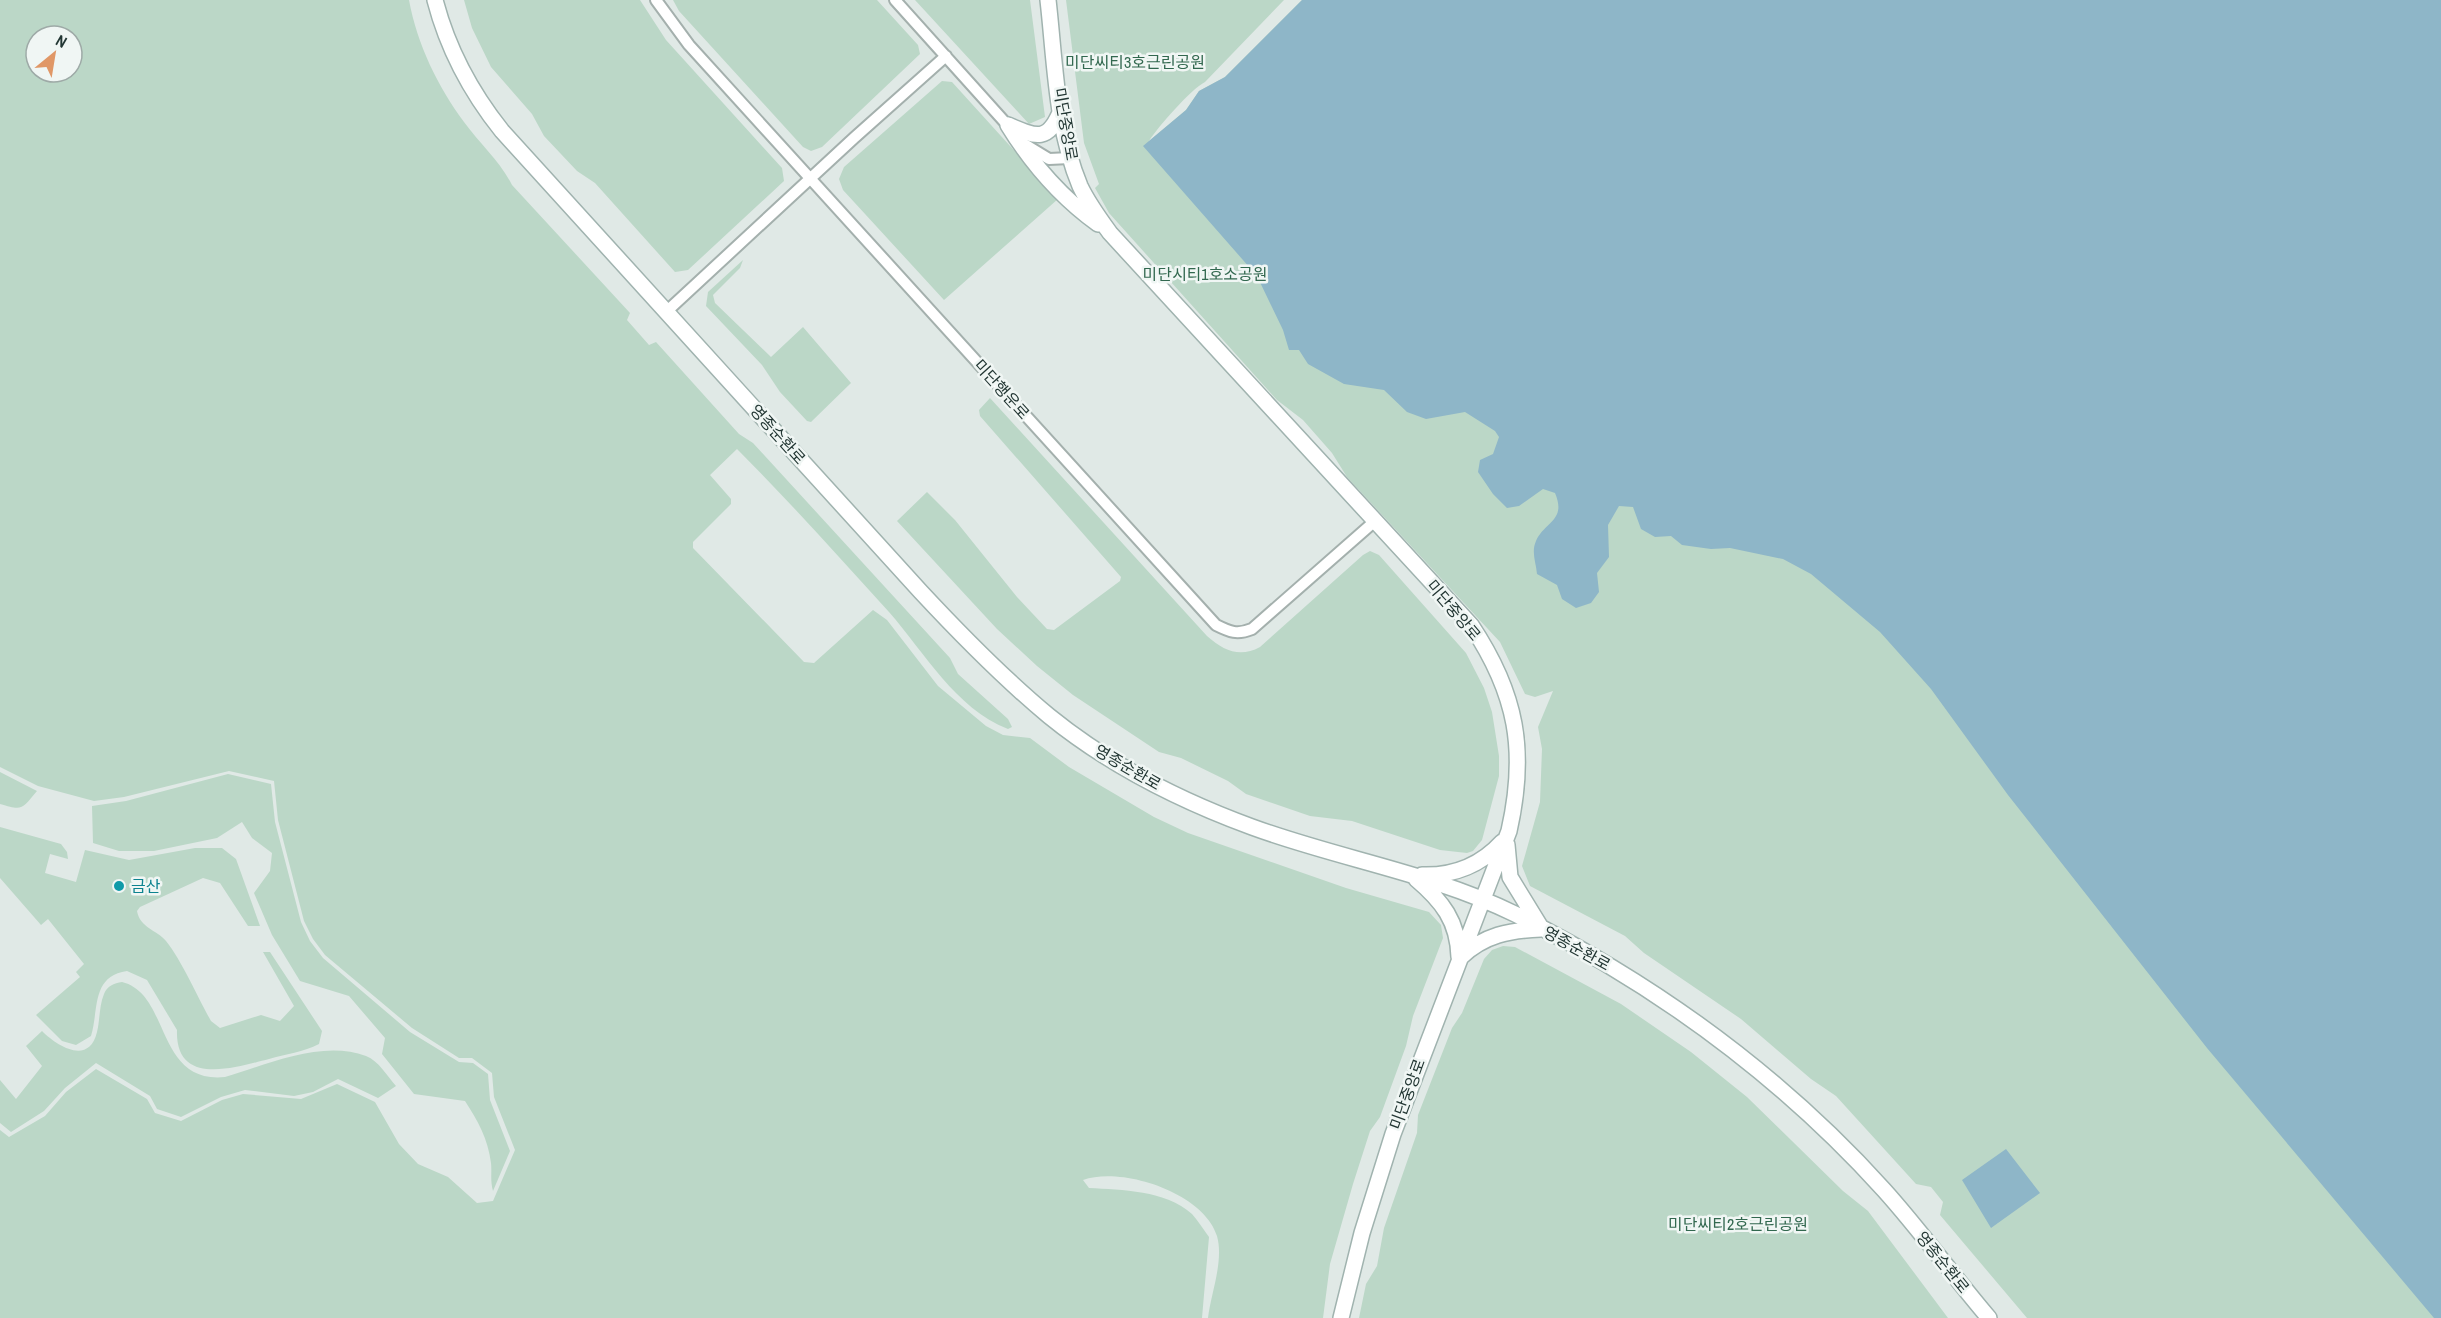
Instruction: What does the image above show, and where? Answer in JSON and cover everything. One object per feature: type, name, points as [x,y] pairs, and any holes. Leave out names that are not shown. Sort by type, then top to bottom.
[{"type":"street","name":"영종순환로","points":[[435,0],[454,58],[485,109],[666,312],[973,648],[1052,719],[1141,776],[1195,804],[1306,845],[1410,874],[1483,900],[1542,928],[1607,964],[1674,1006],[1739,1054],[1802,1108],[1883,1189],[1989,1318]]},
{"type":"street","name":"미단행운로","points":[[656,0],[673,26],[1216,625],[1230,632],[1242,633],[1252,629],[1375,521]]},
{"type":"street","points":[[895,0],[1008,125],[1039,155],[1054,160],[1070,158]]},
{"type":"street","name":"미단중앙로","points":[[1048,0],[1061,108],[1070,158],[1081,187],[1110,232],[1471,626],[1501,678],[1518,735],[1519,766],[1516,797],[1507,836],[1382,1165],[1341,1318]]},
{"type":"street","points":[[666,312],[946,56]]},
{"type":"street","points":[[1008,125],[1032,135],[1043,135],[1051,129],[1061,108]]},
{"type":"street","points":[[1008,125],[1023,150],[1075,207],[1110,232]]},
{"type":"street","points":[[1410,874],[1431,875],[1480,862],[1507,836]]},
{"type":"street","points":[[1459,960],[1478,943],[1501,933],[1542,928],[1524,903],[1510,877],[1507,836]]},
{"type":"street","points":[[1410,874],[1448,912],[1457,934],[1459,960]]},
{"type":"green space","points":[[0,0],[409,0],[417,33],[437,80],[464,122],[496,160],[512,185],[630,313],[627,320],[649,345],[656,342],[739,434],[753,443],[950,658],[958,674],[1008,719],[1012,727],[1008,729],[989,720],[957,694],[889,612],[737,449],[710,475],[731,499],[731,504],[693,542],[693,548],[804,662],[814,663],[873,610],[887,620],[938,686],[986,726],[1003,735],[1030,738],[1069,767],[1154,817],[1188,833],[1346,888],[1429,912],[1441,925],[1443,938],[1413,1016],[1406,1046],[1380,1117],[1370,1131],[1353,1184],[1330,1264],[1323,1318],[1208,1318],[1219,1256],[1217,1236],[1209,1221],[1196,1207],[1160,1187],[1139,1180],[1099,1177],[1083,1180],[1089,1188],[1143,1193],[1169,1200],[1192,1214],[1201,1226],[1209,1237],[1202,1318],[0,1318],[0,1130],[9,1137],[45,1116],[66,1092],[96,1069],[147,1099],[155,1113],[181,1121],[222,1100],[243,1094],[301,1099],[337,1084],[375,1102],[399,1144],[418,1164],[448,1177],[477,1203],[493,1201],[515,1150],[494,1097],[492,1073],[472,1058],[459,1058],[412,1028],[325,955],[313,939],[304,921],[278,820],[274,781],[229,771],[124,797],[94,801],[38,786],[0,767]]},
{"type":"green space","points":[[464,0],[640,0],[666,40],[782,168],[784,181],[688,270],[675,272],[595,183],[577,171],[544,136],[532,114],[491,67],[472,28]]},
{"type":"green space","points":[[673,0],[877,0],[918,45],[920,54],[822,147],[811,151],[803,147],[679,11]]},
{"type":"green space","points":[[915,0],[1030,0],[1045,117],[1029,124]]},
{"type":"green space","points":[[1066,0],[1284,0],[1205,82],[1184,100],[1149,141],[1186,110],[1199,91],[1225,77],[1302,0],[2441,0],[2441,1318],[2027,1318],[1940,1215],[1943,1202],[1931,1187],[1916,1184],[1836,1096],[1811,1079],[1741,1019],[1644,953],[1625,936],[1530,886],[1522,866],[1540,802],[1542,749],[1538,727],[1553,691],[1535,697],[1525,694],[1500,642],[1347,477],[1332,453],[1303,420],[1277,400],[1109,213],[1095,188],[1099,184],[1084,143]]},
{"type":"green space","points":[[942,81],[952,82],[1058,199],[944,300],[843,190],[839,179],[844,167]]},
{"type":"green space","points":[[743,260],[740,268],[713,295],[715,303],[771,357],[803,327],[851,383],[811,422],[807,421],[780,392],[762,365],[706,306],[708,292]]},
{"type":"green space","points":[[990,398],[1207,636],[1226,649],[1246,652],[1260,647],[1363,555],[1370,551],[1379,555],[1466,653],[1484,688],[1492,712],[1499,756],[1499,776],[1482,840],[1473,851],[1467,853],[1440,850],[1352,821],[1310,816],[1246,794],[1228,781],[1181,758],[1159,752],[1073,695],[997,629],[897,521],[927,492],[955,520],[1017,597],[1047,629],[1054,630],[1120,581],[1121,577],[980,416],[979,410]]},
{"type":"green space","points":[[0,772],[37,791],[22,807],[0,804]]},
{"type":"green space","points":[[228,774],[271,784],[275,822],[301,922],[310,941],[323,958],[410,1032],[459,1062],[473,1063],[488,1074],[490,1100],[510,1151],[493,1191],[488,1146],[465,1101],[414,1094],[382,1054],[385,1038],[349,996],[300,981],[272,935],[254,893],[270,871],[272,853],[252,838],[242,822],[217,838],[154,851],[119,851],[93,843],[92,806],[126,801]]},
{"type":"green space","points":[[0,827],[61,844],[67,852],[68,859],[50,854],[45,873],[76,882],[85,850],[129,860],[195,848],[222,848],[236,859],[260,926],[248,926],[220,883],[203,878],[140,907],[137,911],[139,917],[172,949],[211,1021],[220,1028],[261,1015],[280,1021],[294,1006],[263,952],[270,952],[322,1031],[319,1044],[301,1051],[241,1066],[225,1069],[197,1067],[186,1060],[179,1048],[177,1030],[147,980],[127,971],[115,974],[102,987],[98,996],[91,1036],[76,1045],[62,1041],[36,1015],[80,977],[76,972],[84,964],[48,919],[41,925],[0,878]]},
{"type":"green space","name":"미단씨티2호근린공원","points":[[1503,946],[1515,947],[1621,1004],[1691,1052],[1747,1097],[1843,1191],[1868,1211],[1948,1318],[1359,1318],[1366,1284],[1377,1266],[1384,1228],[1417,1133],[1418,1115],[1452,1028],[1462,1013],[1484,959],[1492,950]]},
{"type":"green space","points":[[122,982],[138,990],[149,1003],[175,1053],[186,1067],[202,1075],[225,1077],[294,1056],[331,1050],[371,1058],[396,1086],[378,1098],[338,1079],[313,1092],[294,1096],[245,1090],[221,1097],[181,1117],[157,1109],[150,1096],[96,1063],[65,1088],[44,1111],[11,1132],[0,1123],[0,1080],[16,1099],[42,1066],[26,1046],[42,1031],[64,1047],[80,1051],[87,1048],[93,1042],[97,1032],[105,991],[111,985]]},
{"type":"water","points":[[1302,0],[2441,0],[2441,1318],[2434,1318],[2207,1048],[2008,795],[1931,689],[1880,632],[1811,574],[1783,559],[1730,548],[1711,549],[1682,545],[1671,536],[1655,537],[1641,529],[1633,507],[1619,506],[1608,525],[1609,557],[1597,573],[1599,592],[1591,603],[1576,608],[1562,599],[1557,585],[1537,574],[1535,545],[1558,510],[1555,493],[1543,489],[1519,506],[1507,508],[1493,494],[1478,472],[1480,460],[1493,454],[1499,437],[1495,431],[1465,412],[1426,419],[1407,412],[1384,390],[1344,384],[1308,364],[1299,350],[1289,350],[1283,330],[1257,276],[1143,146],[1186,110],[1199,91],[1225,77]]},
{"type":"water","points":[[2006,1149],[2040,1193],[1991,1228],[1962,1180]]},
{"type":"place","name":"금산","points":[[119,886]]},
{"type":"park label","name":"미단씨티3호근린공원","points":[[1135,62]]},
{"type":"park label","name":"미단시티1호소공원","points":[[1205,274]]}]
